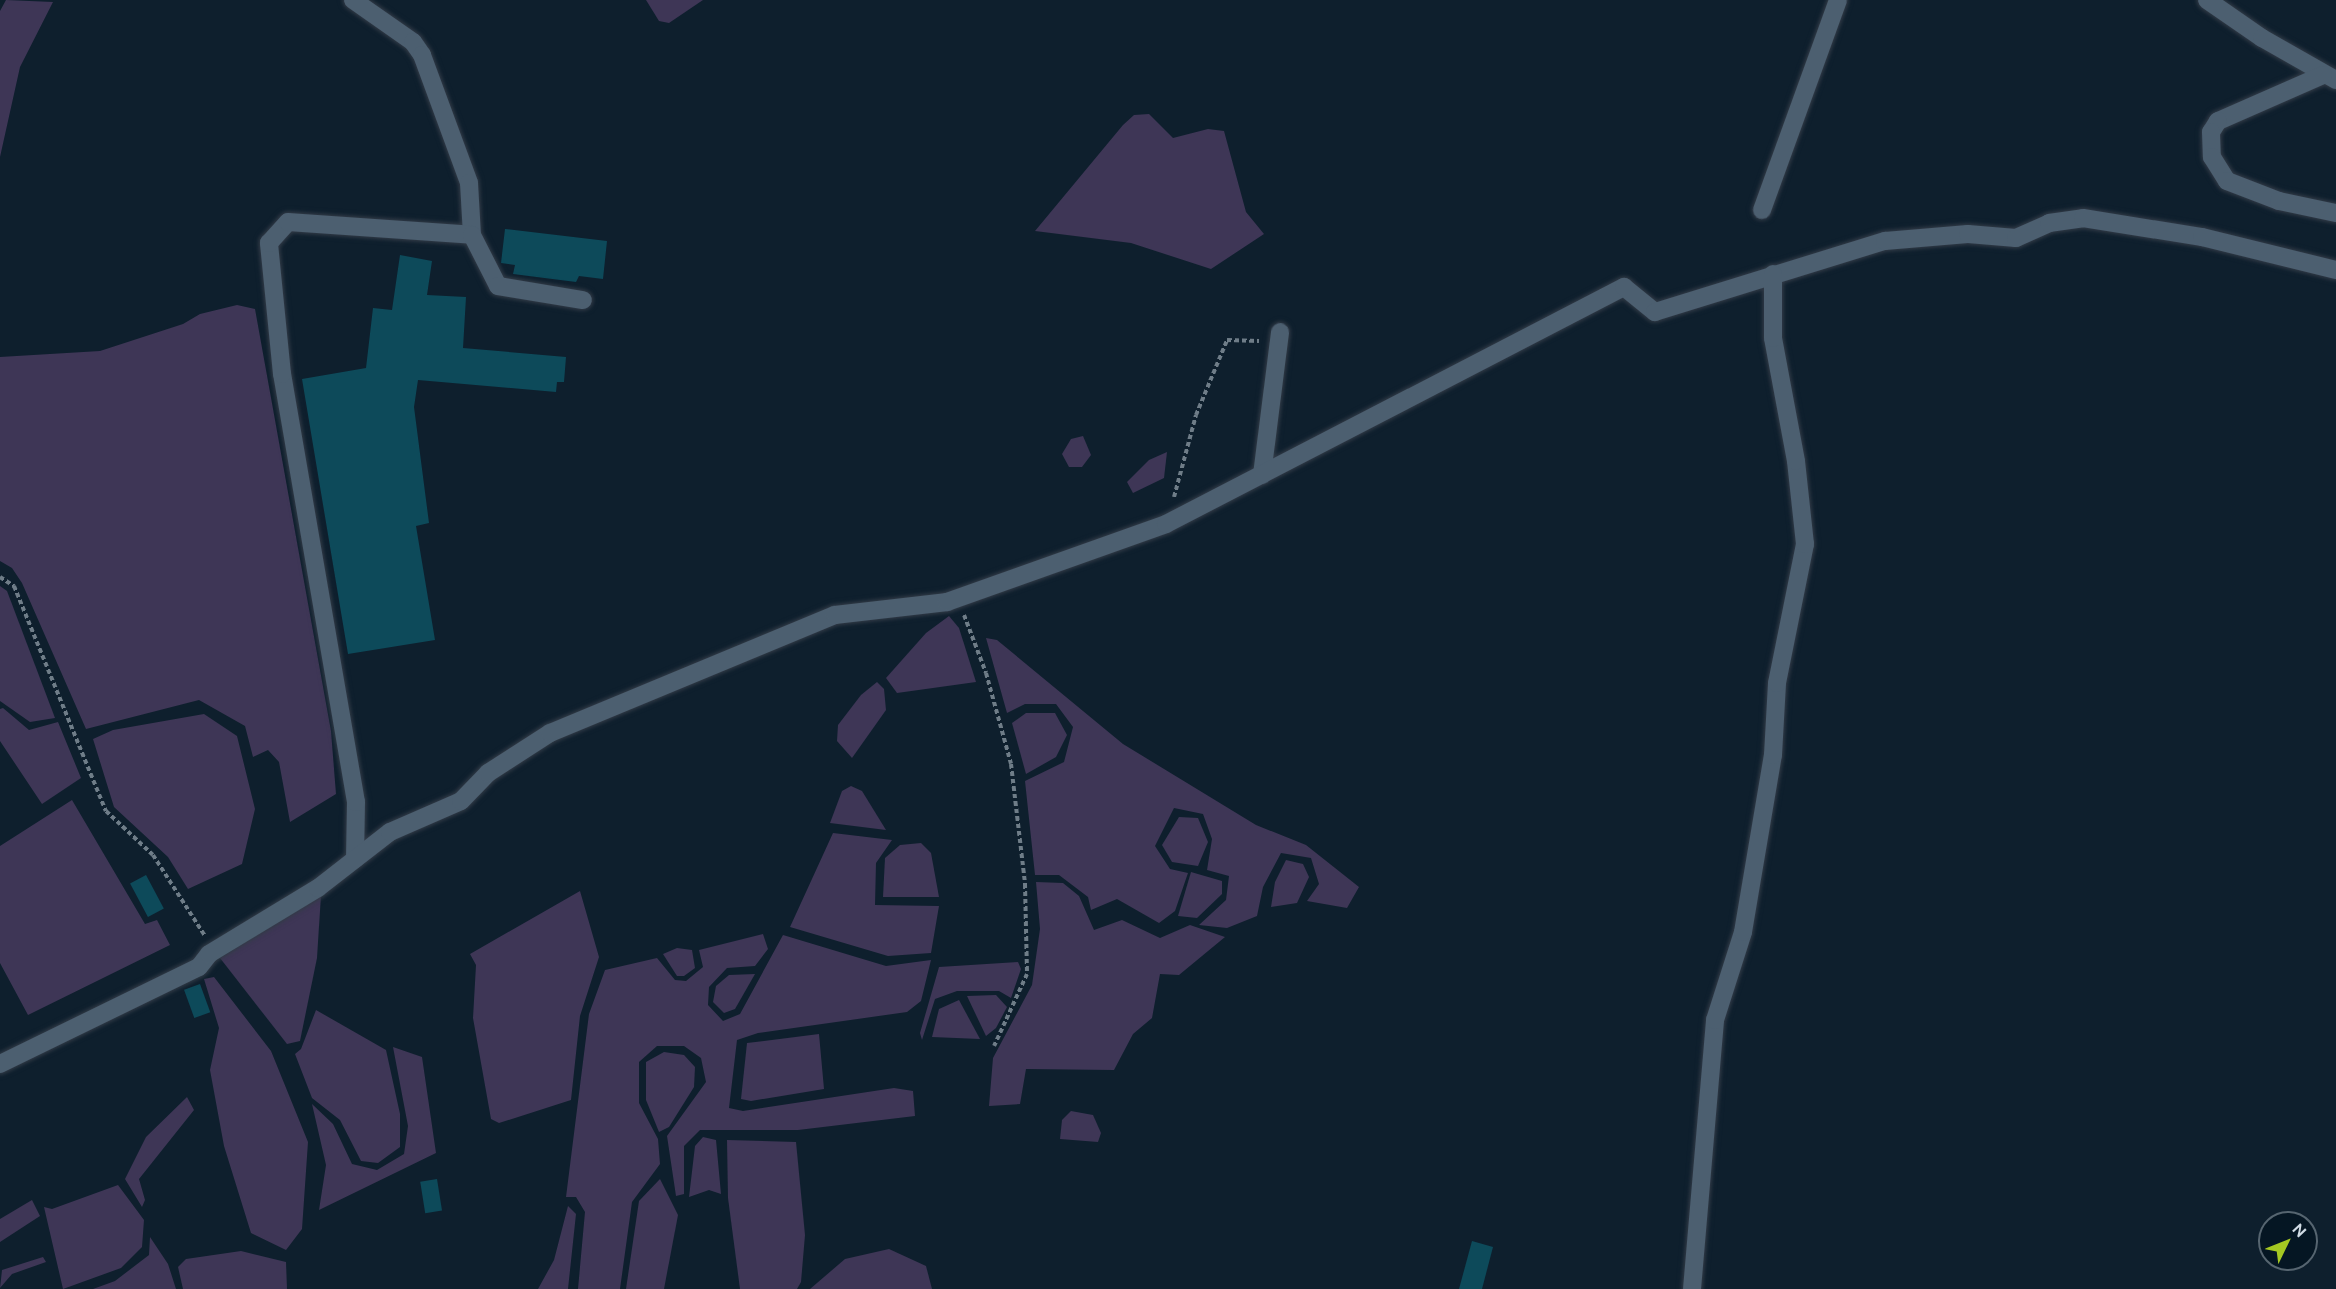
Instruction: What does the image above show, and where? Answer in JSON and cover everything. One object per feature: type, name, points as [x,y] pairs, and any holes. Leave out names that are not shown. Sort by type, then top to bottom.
[{"type":"street","points":[[353,0],[413,42],[422,55],[469,183],[472,235],[498,286],[583,300]]},
{"type":"street","points":[[1762,210],[1838,0]]},
{"type":"street","points":[[2206,0],[2329,77]]},
{"type":"street","points":[[2329,77],[2218,121],[2211,132],[2212,157],[2227,181],[2278,201],[2336,213]]},
{"type":"street","points":[[0,1064],[200,967],[209,954],[318,888],[390,832],[461,801],[488,772],[550,734],[835,615],[958,598],[1167,524],[1624,287],[1654,312],[1885,241],[1968,234],[2016,238],[2049,223],[2084,218],[2202,237],[2336,270]]},
{"type":"street","points":[[355,859],[356,802],[282,374],[269,243],[288,222],[472,235]]},
{"type":"street","points":[[1692,1289],[1715,1020],[1743,932],[1773,754],[1776,683],[1805,544],[1796,461],[1773,338],[1773,274]]},
{"type":"street","points":[[1262,475],[1280,337]]},
{"type":"path","points":[[1167,524],[1196,415],[1227,339],[1280,337]]},
{"type":"path","points":[[0,577],[14,586],[106,812],[153,855],[203,929],[209,954]]},
{"type":"path","points":[[958,598],[986,673],[1011,764],[1025,884],[1027,974],[994,1046]]},
{"type":"shaded area","points":[[6,0],[53,2],[20,67],[0,157],[0,11]]},
{"type":"shaded area","points":[[646,0],[703,0],[669,23],[659,21]]},
{"type":"shaded area","points":[[1149,114],[1173,138],[1208,129],[1224,131],[1246,212],[1264,234],[1211,269],[1131,243],[1035,231],[1123,125],[1134,115]]},
{"type":"shaded area","points":[[237,305],[255,309],[331,731],[336,794],[290,822],[279,762],[268,750],[253,757],[245,726],[199,700],[86,729],[22,583],[12,568],[0,561],[0,357],[100,351],[183,324],[200,314]]},
{"type":"shaded area","points":[[1083,436],[1091,455],[1082,467],[1069,467],[1062,454],[1071,439]]},
{"type":"shaded area","points":[[1167,452],[1164,478],[1133,493],[1127,482],[1149,460]]},
{"type":"shaded area","points":[[0,586],[7,591],[55,718],[30,722],[0,701]]},
{"type":"shaded area","points":[[949,616],[959,628],[976,682],[897,693],[886,678],[926,633]]},
{"type":"shaded area","points":[[986,638],[997,640],[1123,744],[1256,825],[1306,845],[1359,887],[1347,908],[1307,901],[1319,884],[1311,858],[1281,853],[1263,887],[1257,916],[1227,928],[1199,925],[1226,900],[1229,876],[1207,870],[1212,839],[1203,814],[1174,808],[1155,846],[1170,869],[1188,873],[1175,911],[1159,923],[1117,899],[1091,910],[1088,897],[1059,875],[1035,875],[1025,781],[1064,762],[1073,727],[1056,704],[1025,704],[1007,713]]},
{"type":"shaded area","points":[[877,682],[884,689],[886,710],[852,758],[837,741],[838,725],[861,695]]},
{"type":"shaded area","points":[[3,708],[29,730],[58,722],[81,778],[42,804],[0,741],[0,709]]},
{"type":"shaded area","points":[[1026,713],[1055,713],[1067,735],[1056,757],[1026,774],[1012,723]]},
{"type":"shaded area","points":[[204,714],[237,736],[255,809],[242,864],[188,889],[168,857],[114,807],[93,739],[113,730]]},
{"type":"shaded area","points":[[851,786],[862,791],[886,830],[830,823],[842,791]]},
{"type":"shaded area","points":[[72,800],[145,924],[157,920],[170,945],[28,1015],[0,963],[0,846]]},
{"type":"shaded area","points":[[1179,817],[1198,818],[1208,842],[1198,866],[1172,862],[1162,845]]},
{"type":"shaded area","points":[[833,833],[892,840],[876,863],[875,905],[939,906],[931,953],[888,956],[790,927]]},
{"type":"shaded area","points":[[921,843],[931,853],[939,897],[883,897],[885,858],[900,845]]},
{"type":"shaded area","points":[[1286,860],[1303,864],[1309,877],[1297,903],[1271,907],[1275,882]]},
{"type":"shaded area","points":[[1191,872],[1222,881],[1222,894],[1197,918],[1178,916]]},
{"type":"shaded area","points":[[1036,882],[1063,883],[1079,896],[1094,930],[1122,920],[1160,938],[1190,925],[1225,937],[1179,975],[1160,974],[1152,1018],[1133,1034],[1114,1070],[1026,1069],[1020,1104],[989,1106],[993,1058],[1032,985],[1040,929]]},
{"type":"shaded area","points":[[580,891],[599,957],[580,1016],[571,1100],[499,1123],[491,1119],[473,1018],[476,965],[470,954]]},
{"type":"shaded area","points":[[321,895],[317,958],[300,1041],[287,1044],[220,958]]},
{"type":"shaded area","points":[[763,934],[768,949],[755,966],[727,968],[709,987],[708,1005],[723,1021],[740,1014],[783,935],[886,966],[931,960],[921,1001],[907,1012],[758,1033],[737,1040],[729,1108],[743,1111],[894,1088],[913,1091],[915,1116],[798,1130],[700,1130],[684,1146],[684,1194],[676,1196],[667,1136],[706,1082],[701,1058],[684,1046],[657,1046],[639,1062],[639,1103],[658,1139],[660,1164],[632,1202],[620,1289],[578,1289],[585,1212],[576,1197],[566,1197],[589,1014],[605,970],[657,958],[675,980],[686,981],[703,967],[699,950]]},
{"type":"shaded area","points":[[677,948],[692,950],[695,968],[684,976],[677,976],[663,954]]},
{"type":"shaded area","points":[[1018,962],[1021,969],[1011,998],[999,991],[957,991],[935,999],[922,1040],[920,1033],[939,967]]},
{"type":"shaded area","points":[[755,974],[735,1009],[724,1013],[713,1002],[716,986],[729,975]]},
{"type":"shaded area","points":[[214,977],[271,1051],[308,1142],[302,1229],[286,1250],[251,1233],[224,1146],[210,1070],[219,1028],[204,979]]},
{"type":"shaded area","points":[[996,995],[1007,1007],[996,1028],[986,1036],[967,996]]},
{"type":"shaded area","points":[[959,1000],[980,1039],[932,1037],[939,1009]]},
{"type":"shaded area","points":[[316,1010],[386,1050],[400,1114],[400,1147],[378,1163],[361,1161],[340,1120],[312,1098],[295,1054],[301,1049]]},
{"type":"shaded area","points":[[819,1034],[824,1089],[751,1101],[741,1099],[747,1043]]},
{"type":"shaded area","points":[[393,1047],[422,1057],[436,1153],[319,1210],[326,1165],[312,1104],[333,1124],[352,1164],[377,1170],[404,1154],[408,1126]]},
{"type":"shaded area","points":[[664,1052],[684,1055],[695,1067],[694,1087],[669,1127],[659,1132],[646,1100],[646,1062]]},
{"type":"shaded area","points":[[187,1097],[194,1110],[139,1179],[145,1200],[142,1207],[125,1179],[146,1137]]},
{"type":"shaded area","points":[[1071,1111],[1093,1115],[1101,1133],[1098,1142],[1060,1139],[1062,1120]]},
{"type":"shaded area","points":[[703,1137],[716,1140],[721,1194],[709,1190],[689,1197],[695,1146]]},
{"type":"shaded area","points":[[727,1140],[796,1142],[805,1235],[801,1282],[797,1289],[740,1289],[728,1198]]},
{"type":"shaded area","points":[[660,1179],[678,1215],[664,1289],[626,1289],[639,1201]]},
{"type":"shaded area","points":[[118,1185],[144,1220],[142,1247],[121,1268],[63,1289],[44,1207],[52,1209]]},
{"type":"shaded area","points":[[32,1200],[40,1216],[0,1242],[0,1219]]},
{"type":"shaded area","points":[[568,1206],[576,1214],[568,1289],[538,1289],[554,1260]]},
{"type":"shaded area","points":[[150,1237],[168,1264],[176,1289],[93,1289],[115,1281],[149,1255]]},
{"type":"shaded area","points":[[889,1249],[926,1266],[932,1289],[810,1289],[845,1259]]},
{"type":"shaded area","points":[[241,1251],[286,1262],[287,1289],[183,1289],[178,1267],[186,1259]]},
{"type":"shaded area","points":[[43,1257],[46,1262],[12,1274],[0,1288],[2,1270]]},
{"type":"building","points":[[505,229],[607,241],[603,279],[579,276],[576,282],[513,274],[515,265],[501,263]]},
{"type":"building","points":[[400,255],[432,261],[427,295],[466,297],[463,348],[566,357],[564,382],[557,382],[556,392],[418,380],[414,407],[429,523],[416,526],[435,640],[348,654],[302,379],[366,368],[373,308],[392,310]]},
{"type":"building","points":[[146,875],[164,909],[148,917],[130,883]]},
{"type":"building","points":[[200,984],[210,1012],[194,1018],[184,990]]},
{"type":"building","points":[[437,1179],[442,1211],[425,1213],[420,1182]]},
{"type":"building","points":[[1472,1241],[1493,1247],[1482,1289],[1459,1289]]}]
